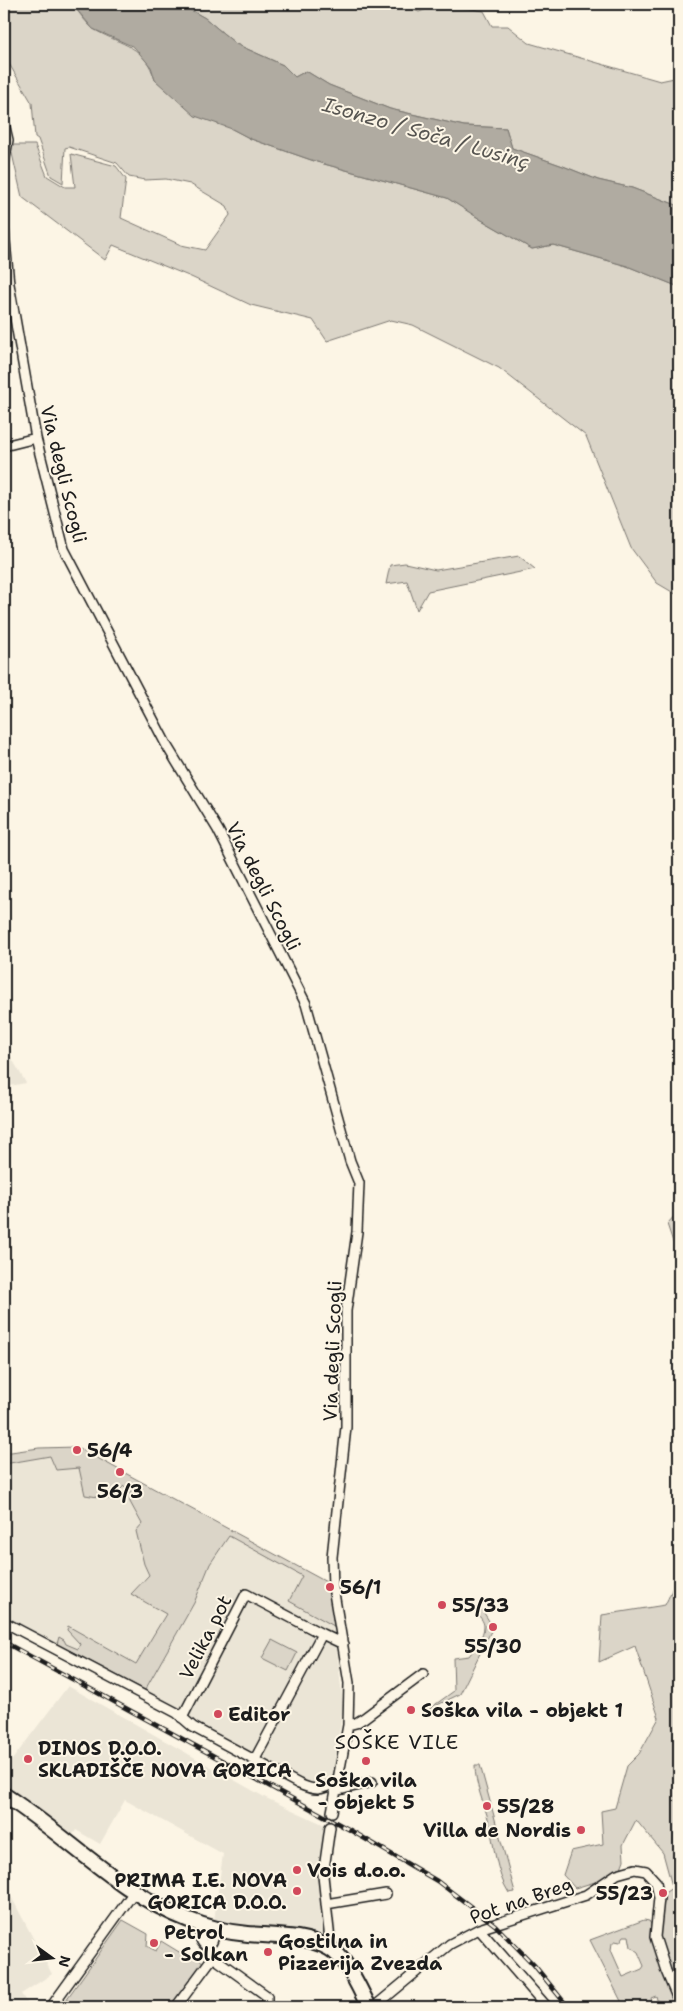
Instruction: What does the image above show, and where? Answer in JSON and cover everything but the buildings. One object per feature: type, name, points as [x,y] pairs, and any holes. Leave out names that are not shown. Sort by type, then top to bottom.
[{"type":"main road","points":[[4,1795],[134,1892],[167,1912],[202,1926],[302,1939],[331,1949],[343,1960],[370,2007]]},
{"type":"street","points":[[4,123],[8,140],[4,163]]},
{"type":"street","name":"Via degli Scogli","points":[[4,230],[8,284],[36,438],[64,549],[167,746],[218,830],[306,1004],[350,1161],[359,1183],[357,1232],[346,1311],[346,1427],[332,1557],[333,1587],[343,1644]]},
{"type":"street","points":[[4,446],[36,438]]},
{"type":"street","name":"Velika pot","points":[[182,1718],[246,1594],[343,1644]]},
{"type":"street","points":[[4,1622],[177,1713],[192,1727],[313,1790],[372,1782]]},
{"type":"street","points":[[255,1759],[322,1634]]},
{"type":"street","points":[[332,1812],[348,1724],[348,1683],[343,1644]]},
{"type":"street","points":[[348,1724],[356,1723],[364,1718],[423,1674]]},
{"type":"street","points":[[330,1827],[323,1876],[331,1949]]},
{"type":"street","name":"Pot na Breg","points":[[374,2007],[445,1946],[479,1929],[586,1895],[617,1874],[635,1869],[646,1871],[656,1882],[659,1898],[655,1937],[679,2002]]},
{"type":"street","points":[[50,2007],[134,1892]]},
{"type":"street","points":[[326,1904],[386,1894]]},
{"type":"street","points":[[202,1926],[201,1942],[205,1944],[213,1957],[266,1996],[268,2002],[266,2007]]},
{"type":"street","points":[[205,1944],[212,1942],[217,1929]]},
{"type":"street","points":[[479,1929],[547,2007]]},
{"type":"street","points":[[176,2007],[213,1957]]},
{"type":"shaded area","points":[[4,4],[72,4],[92,28],[139,53],[151,68],[155,80],[251,139],[317,162],[447,198],[532,249],[553,245],[627,266],[679,287],[679,596],[657,583],[631,548],[586,436],[499,368],[413,325],[391,320],[327,341],[313,320],[251,305],[191,277],[113,245],[105,260],[22,197],[10,145],[35,145],[47,176],[65,187],[75,187],[71,154],[116,166],[126,179],[121,218],[181,245],[205,250],[230,215],[227,206],[190,184],[166,179],[145,180],[129,177],[117,163],[69,147],[65,148],[63,183],[51,176],[38,139],[35,137],[32,103],[4,58]]},
{"type":"shaded area","points":[[180,4],[354,4],[360,8],[403,5],[419,12],[440,4],[484,11],[492,26],[508,26],[529,43],[660,81],[679,77],[679,206],[632,188],[598,180],[512,148],[506,128],[464,126],[390,109],[329,85],[306,71],[295,77],[283,65],[236,44],[205,18]]},
{"type":"shaded area","points":[[519,556],[535,569],[428,591],[417,610],[407,581],[386,584],[390,565],[405,563],[436,570]]},
{"type":"shaded area","points":[[4,1045],[26,1083],[4,1087]]},
{"type":"shaded area","points":[[679,1211],[679,1260],[667,1224]]},
{"type":"shaded area","points":[[77,1447],[330,1584],[335,1619],[334,1626],[289,1601],[302,1576],[229,1536],[210,1564],[194,1603],[145,1690],[57,1644],[59,1637],[66,1644],[78,1649],[80,1644],[67,1630],[68,1626],[136,1664],[166,1614],[131,1594],[149,1575],[144,1564],[136,1531],[142,1524],[130,1502],[130,1490],[124,1486],[110,1499],[85,1495],[79,1468],[56,1470],[50,1456],[4,1464],[4,1453],[39,1448]]},
{"type":"shaded area","points":[[50,1456],[79,1468],[98,1496],[110,1499],[124,1486],[130,1490],[135,1512],[142,1524],[136,1531],[144,1564],[149,1575],[138,1585],[166,1614],[137,1664],[80,1644],[78,1649],[57,1644],[4,1616],[4,1464]]},
{"type":"shaded area","points":[[229,1536],[331,1591],[343,1707],[333,1775],[323,1786],[308,1782],[194,1726],[178,1709],[145,1690],[194,1603],[210,1564]]},
{"type":"shaded area","points":[[679,1552],[679,1886],[672,1886],[663,1853],[636,1820],[623,1845],[624,1860],[621,1868],[595,1882],[575,1888],[563,1875],[571,1851],[603,1844],[601,1811],[615,1808],[627,1766],[639,1754],[659,1718],[635,1646],[599,1662],[602,1615],[665,1605],[675,1579]]},
{"type":"shaded area","points":[[482,1610],[493,1627],[460,1694],[429,1709],[454,1691],[453,1658],[469,1656],[479,1642],[484,1626],[476,1612]]},
{"type":"shaded area","points":[[272,1640],[297,1653],[288,1671],[262,1658]]},
{"type":"shaded area","points":[[68,1686],[266,1798],[327,1826],[336,1833],[329,1871],[337,1937],[325,1953],[252,1926],[214,1921],[223,1854],[125,1800],[100,1844],[76,1830],[72,1836],[4,1786],[4,1772],[6,1768]]},
{"type":"shaded area","points":[[475,1765],[480,1765],[515,1892],[509,1893],[498,1868],[489,1822],[476,1780]]},
{"type":"shaded area","points":[[4,1883],[52,1974],[21,1994],[30,2007],[4,2007]]},
{"type":"shaded area","points":[[672,1888],[679,1888],[679,1986],[661,1948],[657,1929],[663,1894]]},
{"type":"shaded area","points":[[123,1920],[148,1934],[147,1946],[156,1951],[161,1941],[184,1955],[198,1957],[203,1963],[174,2007],[61,2007]]},
{"type":"shaded area","points":[[644,1920],[649,1921],[654,1949],[677,2007],[659,2007],[656,1996],[651,1998],[654,2007],[624,2007],[590,1940]],"holes":[[[624,1936],[629,1936],[631,1947],[638,1952],[644,1966],[642,1969],[623,1977],[611,1950],[612,1943],[615,1941],[620,1942]]]},
{"type":"water","name":"Isonzo / Soča / Lusinç","points":[[72,4],[180,4],[205,18],[236,44],[283,65],[295,77],[306,71],[329,85],[390,109],[464,126],[506,128],[512,148],[598,180],[632,188],[679,206],[679,287],[627,266],[553,245],[532,249],[447,198],[317,162],[251,139],[232,129],[195,116],[155,80],[151,67],[134,47],[93,29]]},
{"type":"railway","points":[[4,1642],[350,1830],[437,1881],[495,1925],[534,1965],[568,2007]]},
{"type":"place","name":"56/4","points":[[77,1450]]},
{"type":"place","name":"56/3","points":[[120,1472]]},
{"type":"place","name":"56/1","points":[[330,1587]]},
{"type":"place","name":"55/33","points":[[442,1605]]},
{"type":"place","name":"55/30","points":[[493,1627]]},
{"type":"place","name":"Soška vila - objekt 1","points":[[411,1710]]},
{"type":"place","name":"Editor","points":[[218,1714]]},
{"type":"place","name":"DINOS D.O.O. SKLADIŠČE NOVA GORICA","points":[[28,1759]]},
{"type":"place","name":"Soška vila - objekt 5","points":[[366,1761]]},
{"type":"place","name":"55/28","points":[[487,1806]]},
{"type":"place","name":"Villa de Nordis","points":[[581,1830]]},
{"type":"place","name":"Vois d.o.o.","points":[[297,1870]]},
{"type":"place","name":"PRIMA I.E. NOVA GORICA D.O.O.","points":[[297,1891]]},
{"type":"place","name":"55/23","points":[[663,1893]]},
{"type":"place","name":"Petrol - Solkan","points":[[154,1943]]},
{"type":"place","name":"Gostilna in Pizzerija Zvezda","points":[[268,1952]]},
{"type":"district","name":"SOŠKE VILE","points":[[397,1742]]}]
